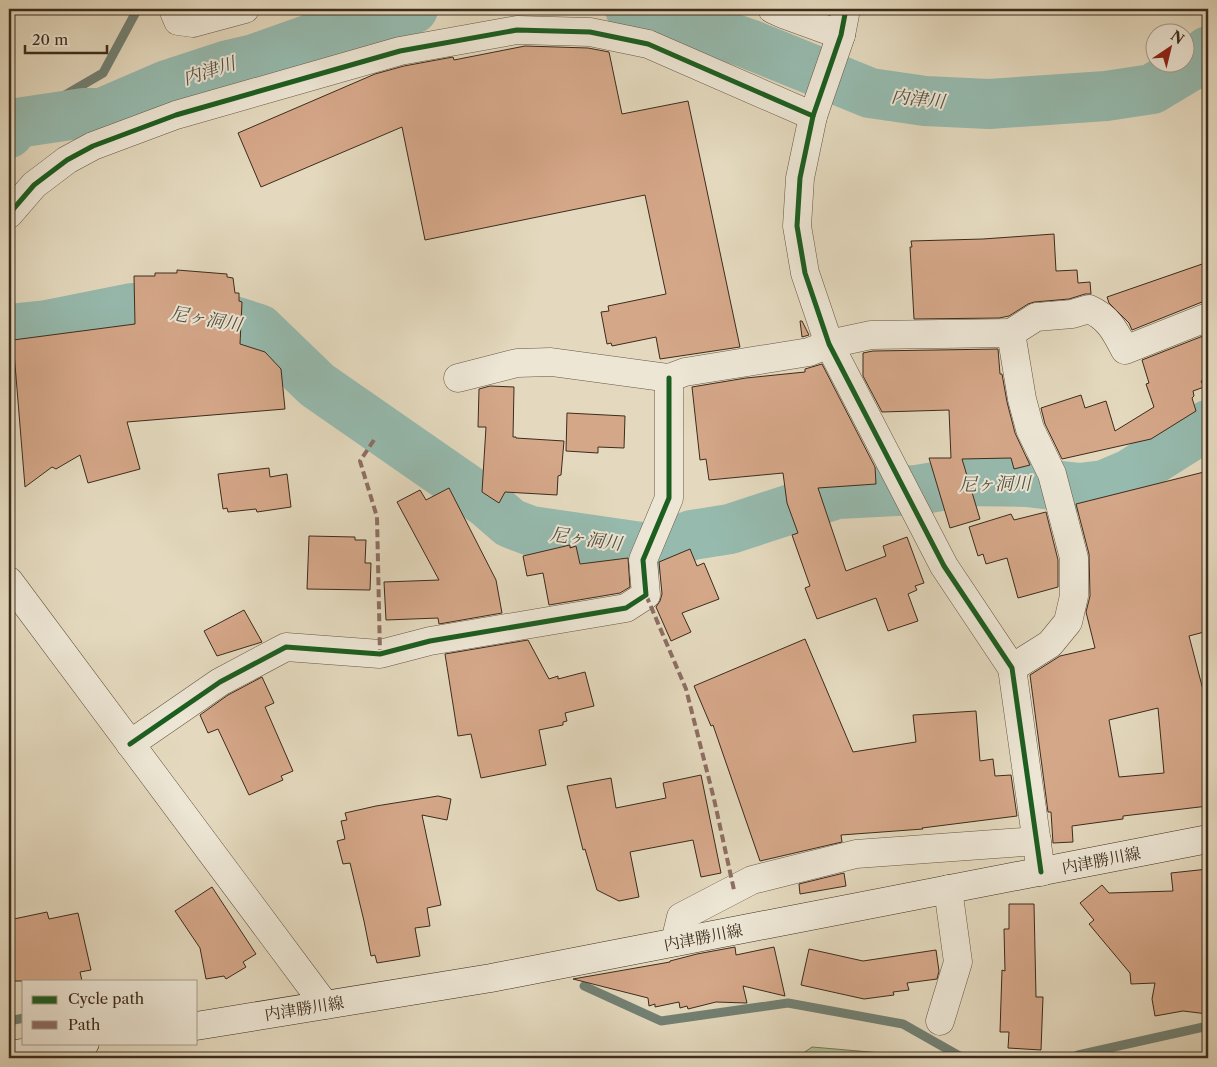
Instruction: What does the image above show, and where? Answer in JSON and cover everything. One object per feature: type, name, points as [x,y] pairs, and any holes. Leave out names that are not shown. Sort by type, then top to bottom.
[{"type":"street","points":[[173,9],[178,21],[193,23],[245,9]]},
{"type":"street","points":[[772,9],[783,14],[843,22],[813,116],[800,178],[797,226],[805,273],[829,344],[944,566],[1012,668],[1041,872]]},
{"type":"street","points":[[9,214],[34,184],[67,160],[93,146],[176,115],[400,51],[517,30],[590,32],[648,44],[813,116]]},
{"type":"street","points":[[458,378],[517,363],[550,362],[669,378],[685,372],[809,352],[829,344],[871,335],[1011,332],[1036,317],[1072,314],[1089,309],[1100,314],[1113,328],[1125,350],[1208,317]]},
{"type":"street","points":[[1011,332],[1022,399],[1030,429],[1052,474],[1074,558],[1074,596],[1068,622],[1050,644],[1012,668]]},
{"type":"street","points":[[130,744],[220,682],[286,647],[380,654],[430,641],[626,608],[646,595],[643,560],[669,498],[669,378]]},
{"type":"street","points":[[9,581],[325,1005]]},
{"type":"street","name":"内津勝川線","points":[[198,1026],[491,978],[1208,839]]},
{"type":"street","points":[[675,942],[681,917],[752,880],[856,854],[1037,841]]},
{"type":"street","points":[[940,1021],[958,962],[948,889]]},
{"type":"street","points":[[9,1055],[79,1044]]},
{"type":"green space","points":[[812,1047],[893,1054],[899,1058],[796,1058]]},
{"type":"building","points":[[525,46],[588,48],[609,52],[622,114],[688,101],[740,347],[660,359],[656,337],[612,346],[611,343],[607,344],[601,312],[609,311],[608,306],[666,294],[645,195],[425,240],[402,127],[261,187],[238,133],[375,74],[404,66],[453,57],[454,60]]},
{"type":"building","points":[[1054,234],[1056,271],[1077,270],[1078,283],[1090,282],[1091,294],[1069,299],[1034,302],[1009,316],[999,318],[914,319],[911,241],[983,239]]},
{"type":"building","points":[[1208,262],[1208,302],[1202,302],[1132,330],[1129,323],[1109,303],[1107,297]]},
{"type":"building","points":[[177,270],[227,274],[227,277],[233,278],[235,293],[239,293],[239,301],[242,302],[240,344],[265,352],[281,369],[285,409],[127,422],[140,469],[88,483],[80,455],[56,469],[52,467],[25,487],[13,340],[135,324],[134,276],[155,276],[155,273],[177,273]]},
{"type":"building","points":[[800,321],[802,321],[809,335],[802,337]]},
{"type":"building","points":[[1208,334],[1208,379],[1201,381],[1204,387],[1193,391],[1194,396],[1192,398],[1196,411],[1151,439],[1062,459],[1045,424],[1041,408],[1081,395],[1085,408],[1106,401],[1115,431],[1154,407],[1146,384],[1149,383],[1142,360]]},
{"type":"building","points":[[998,349],[1000,374],[1002,374],[1015,433],[1030,465],[1014,469],[1011,458],[962,459],[980,519],[950,528],[929,458],[951,458],[949,410],[882,412],[863,376],[863,353],[873,351]]},
{"type":"building","points":[[822,364],[875,467],[876,484],[818,488],[846,571],[886,556],[883,546],[907,537],[924,583],[915,586],[917,590],[908,594],[918,621],[888,631],[876,598],[817,619],[805,588],[810,586],[792,535],[798,533],[787,503],[783,473],[709,480],[706,459],[700,460],[692,387],[746,378],[805,372],[805,369]]},
{"type":"building","points":[[490,386],[514,387],[513,437],[564,441],[557,495],[505,492],[499,503],[482,492],[486,427],[478,427],[479,389]]},
{"type":"building","points":[[567,413],[625,416],[624,448],[598,447],[598,453],[566,451]]},
{"type":"building","points":[[269,468],[270,477],[287,474],[291,507],[257,512],[256,509],[228,512],[227,508],[223,509],[218,474]]},
{"type":"building","points":[[1208,471],[1208,631],[1189,636],[1208,709],[1208,806],[1123,816],[1123,819],[1072,826],[1073,842],[1053,843],[1051,812],[1048,812],[1030,675],[1060,656],[1095,648],[1086,612],[1090,596],[1089,554],[1076,504]],"holes":[[[1158,708],[1164,773],[1119,777],[1109,720]]]},
{"type":"building","points":[[449,488],[496,580],[502,613],[439,624],[438,618],[386,620],[384,582],[439,580],[397,502],[420,490],[426,500]]},
{"type":"building","points":[[1046,512],[1058,560],[1058,587],[1018,598],[1007,558],[986,564],[983,554],[978,556],[969,527],[1011,514],[1014,520]]},
{"type":"building","points":[[309,536],[355,537],[355,540],[366,540],[365,563],[371,563],[370,590],[307,589]]},
{"type":"building","points":[[570,545],[570,548],[576,546],[580,564],[628,558],[630,587],[620,593],[549,605],[543,573],[527,576],[523,556]]},
{"type":"building","points":[[690,549],[697,566],[704,563],[719,599],[682,613],[691,632],[671,641],[656,607],[662,594],[659,562]]},
{"type":"building","points":[[244,610],[262,642],[217,656],[204,631]]},
{"type":"building","points":[[805,639],[853,752],[916,742],[913,715],[976,711],[980,761],[993,759],[995,776],[1011,775],[1017,816],[923,829],[841,835],[842,842],[760,861],[713,725],[711,726],[694,686]]},
{"type":"building","points":[[528,640],[549,679],[558,676],[558,679],[585,672],[594,706],[565,713],[567,721],[563,722],[563,725],[539,730],[546,765],[481,778],[471,734],[458,736],[445,654]]},
{"type":"building","points":[[262,677],[274,703],[265,707],[293,771],[281,776],[283,780],[249,795],[218,729],[208,733],[200,715],[228,695]]},
{"type":"building","points":[[701,775],[721,873],[701,877],[693,840],[630,852],[639,897],[619,901],[597,890],[585,849],[583,850],[567,786],[611,778],[616,808],[666,798],[663,783]]},
{"type":"building","points":[[438,796],[451,799],[447,820],[422,815],[441,905],[427,908],[430,926],[415,928],[420,956],[377,963],[375,955],[371,956],[350,863],[343,864],[337,841],[345,839],[341,821],[347,820],[345,813]]},
{"type":"building","points":[[1208,869],[1208,1014],[1183,1011],[1155,1016],[1152,999],[1155,983],[1131,984],[1130,973],[1089,924],[1094,920],[1080,903],[1102,885],[1109,893],[1173,891],[1171,873]]},
{"type":"building","points":[[844,873],[846,886],[800,894],[799,884]]},
{"type":"building","points":[[212,887],[256,954],[243,962],[246,967],[226,979],[224,976],[206,979],[200,948],[175,911]]},
{"type":"building","points":[[1009,904],[1034,904],[1036,997],[1043,997],[1041,1050],[1008,1048],[1009,1032],[1000,1032],[1002,970],[1005,971],[1004,929],[1009,929]]},
{"type":"building","points":[[47,912],[49,919],[78,913],[91,970],[80,972],[82,980],[9,981],[9,920]]},
{"type":"building","points":[[735,947],[736,955],[774,947],[785,996],[743,986],[747,1003],[716,1002],[688,1009],[687,1006],[680,1008],[679,1002],[655,1007],[655,1004],[649,1006],[648,998],[573,979],[670,962],[697,954]]},
{"type":"building","points":[[809,949],[863,961],[936,950],[939,971],[937,979],[907,983],[909,990],[893,992],[894,995],[864,999],[801,985]]},
{"type":"waterway","name":"内津川","points":[[9,133],[17,123],[84,113],[102,113],[167,85],[228,65],[254,59],[316,37],[413,9]]},
{"type":"waterway","name":"内津川","points":[[630,9],[666,15],[749,44],[870,93],[925,101],[989,104],[1106,96],[1152,89],[1197,62],[1208,51]]},
{"type":"waterway","points":[[17,123],[103,73],[137,10]]},
{"type":"waterway","name":"尼ヶ洞川","points":[[9,329],[47,325],[132,308],[224,318],[259,329],[317,385],[487,503],[510,523],[531,531],[655,549],[692,535],[730,529],[837,494],[917,490],[971,481],[1026,482],[1080,488],[1104,485],[1130,474],[1208,425]]},
{"type":"waterway","points":[[584,986],[661,1021],[788,1003],[903,1024],[963,1058]]},
{"type":"waterway","points":[[9,1021],[22,1018]]},
{"type":"waterway","points":[[1072,1058],[1078,1055],[1208,1026]]},
{"type":"marked path","points":[[374,440],[360,461],[377,517],[380,654]]},
{"type":"marked path","points":[[646,595],[686,689],[714,799],[734,890]]},
{"type":"cycle path","points":[[846,9],[841,35],[813,116],[800,178],[797,226],[805,273],[829,344],[944,566],[1012,668],[1041,872]]},
{"type":"cycle path","points":[[9,214],[34,185],[67,160],[93,146],[176,115],[400,51],[517,30],[590,32],[648,44],[813,116]]},
{"type":"cycle path","points":[[130,744],[220,682],[286,647],[380,654],[430,641],[626,608],[646,595],[643,560],[669,498],[669,378]]}]
